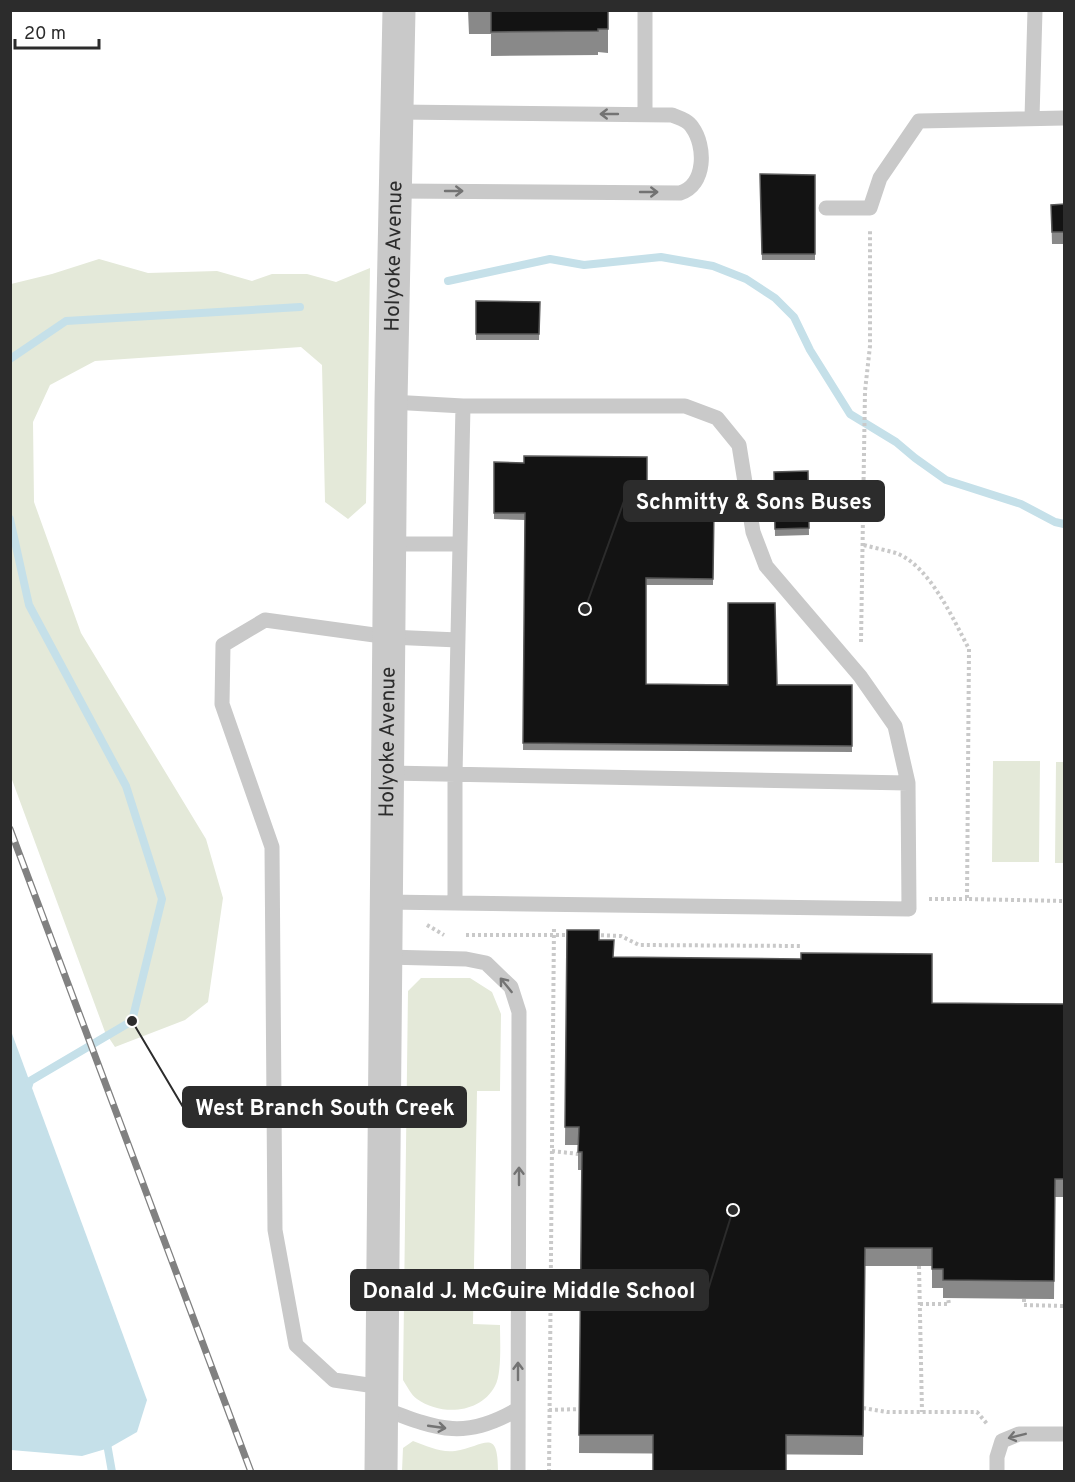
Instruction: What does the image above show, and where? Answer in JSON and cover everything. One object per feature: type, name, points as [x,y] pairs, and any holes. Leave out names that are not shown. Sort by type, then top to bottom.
[{"type":"street","name":"Holyoke Avenue","points":[[381,1472],[386,957],[399,902],[388,773],[391,402],[399,10]]},
{"type":"lane","points":[[645,10],[645,114]]},
{"type":"lane","points":[[1032,118],[1035,10]]},
{"type":"lane","points":[[396,191],[680,193],[688,190],[696,181],[700,165],[700,148],[696,133],[688,122],[672,115],[398,112]]},
{"type":"lane","points":[[826,208],[870,208],[880,177],[919,121],[1065,118]]},
{"type":"lane","points":[[391,402],[463,406],[685,406],[717,418],[740,445],[753,532],[766,566],[860,676],[895,726],[908,783],[909,909],[399,902]]},
{"type":"lane","points":[[455,903],[455,775],[463,406]]},
{"type":"lane","points":[[390,544],[460,544]]},
{"type":"lane","points":[[458,640],[389,637],[266,620],[223,645],[222,704],[272,847],[274,1230],[296,1346],[334,1380],[382,1398],[431,1427],[461,1430],[496,1423],[518,1409]]},
{"type":"lane","points":[[388,773],[908,783]]},
{"type":"lane","points":[[386,957],[466,959],[486,963],[511,987],[519,1012],[518,1472]]},
{"type":"lane","points":[[997,1472],[997,1457],[1002,1441],[1019,1434],[1065,1434]]},
{"type":"path","points":[[860,676],[865,391],[870,345],[870,208]]},
{"type":"path","points":[[864,545],[898,554],[924,573],[969,650],[967,899]]},
{"type":"path","points":[[909,899],[1065,901]]},
{"type":"path","points":[[399,902],[424,924],[444,935],[577,935]]},
{"type":"path","points":[[549,1472],[555,935],[552,904]]},
{"type":"path","points":[[588,935],[621,936],[639,945],[802,946]]},
{"type":"path","points":[[552,1151],[579,1154]]},
{"type":"path","points":[[919,1266],[922,1412]]},
{"type":"path","points":[[920,1305],[949,1305],[948,1298]]},
{"type":"path","points":[[1024,1299],[1024,1305],[1065,1306]]},
{"type":"path","points":[[863,1408],[887,1412],[977,1412],[1002,1441]]},
{"type":"path","points":[[549,1410],[580,1409]]},
{"type":"green space","points":[[99,259],[148,273],[217,271],[252,281],[272,274],[307,274],[336,282],[370,268],[366,503],[348,519],[325,502],[322,365],[301,347],[95,361],[50,385],[33,422],[34,502],[81,633],[206,839],[223,898],[208,1002],[185,1020],[115,1047],[105,1032],[11,777],[11,284]]},
{"type":"green space","points":[[993,761],[1040,761],[1039,862],[992,862]]},
{"type":"green space","points":[[1056,762],[1064,762],[1064,863],[1055,863]]},
{"type":"green space","points":[[421,978],[470,978],[492,992],[501,1014],[500,1091],[477,1091],[473,1324],[500,1325],[500,1365],[495,1386],[480,1402],[470,1407],[448,1410],[437,1408],[415,1397],[403,1380],[408,991]]},
{"type":"green space","points":[[413,1441],[444,1451],[492,1444],[497,1457],[498,1471],[402,1471],[403,1448]]},
{"type":"water","points":[[11,1031],[147,1400],[137,1432],[109,1448],[82,1456],[11,1450]]},
{"type":"building","points":[[491,10],[608,10],[608,29],[491,32]]},
{"type":"building","points":[[760,174],[815,175],[815,254],[762,254]]},
{"type":"building","points":[[1065,204],[1065,232],[1052,232],[1051,205]]},
{"type":"building","points":[[476,301],[540,302],[539,334],[476,334]]},
{"type":"building","points":[[524,456],[647,457],[647,505],[714,506],[713,579],[646,578],[646,684],[728,685],[728,603],[775,603],[777,685],[852,685],[852,746],[523,743],[525,513],[494,513],[494,462],[524,463]]},
{"type":"building","points":[[808,471],[809,528],[775,529],[774,472]]},
{"type":"building","points":[[567,930],[599,930],[599,940],[614,940],[613,957],[801,959],[801,953],[932,954],[932,1003],[1065,1004],[1065,1179],[1055,1179],[1054,1281],[943,1280],[943,1269],[932,1269],[932,1248],[865,1248],[863,1436],[786,1435],[786,1472],[653,1472],[653,1435],[579,1435],[582,1152],[578,1152],[579,1127],[565,1127]]},
{"type":"waterway","points":[[448,281],[550,259],[584,265],[661,257],[713,266],[746,279],[775,298],[794,317],[810,350],[850,414],[896,442],[946,480],[1021,504],[1055,522],[1064,524]]},
{"type":"waterway","points":[[10,359],[66,321],[300,307]]},
{"type":"waterway","points":[[10,519],[29,605],[126,786],[162,899],[132,1021],[30,1081],[27,1091]]},
{"type":"waterway","points":[[106,1438],[112,1472]]},
{"type":"railway","points":[[10,829],[251,1472]]},
{"type":"place","name":"Schmitty & Sons Buses","points":[[585,609]]},
{"type":"place","name":"West Branch South Creek","points":[[132,1021]]},
{"type":"place","name":"Donald J. McGuire Middle School","points":[[733,1210]]}]
